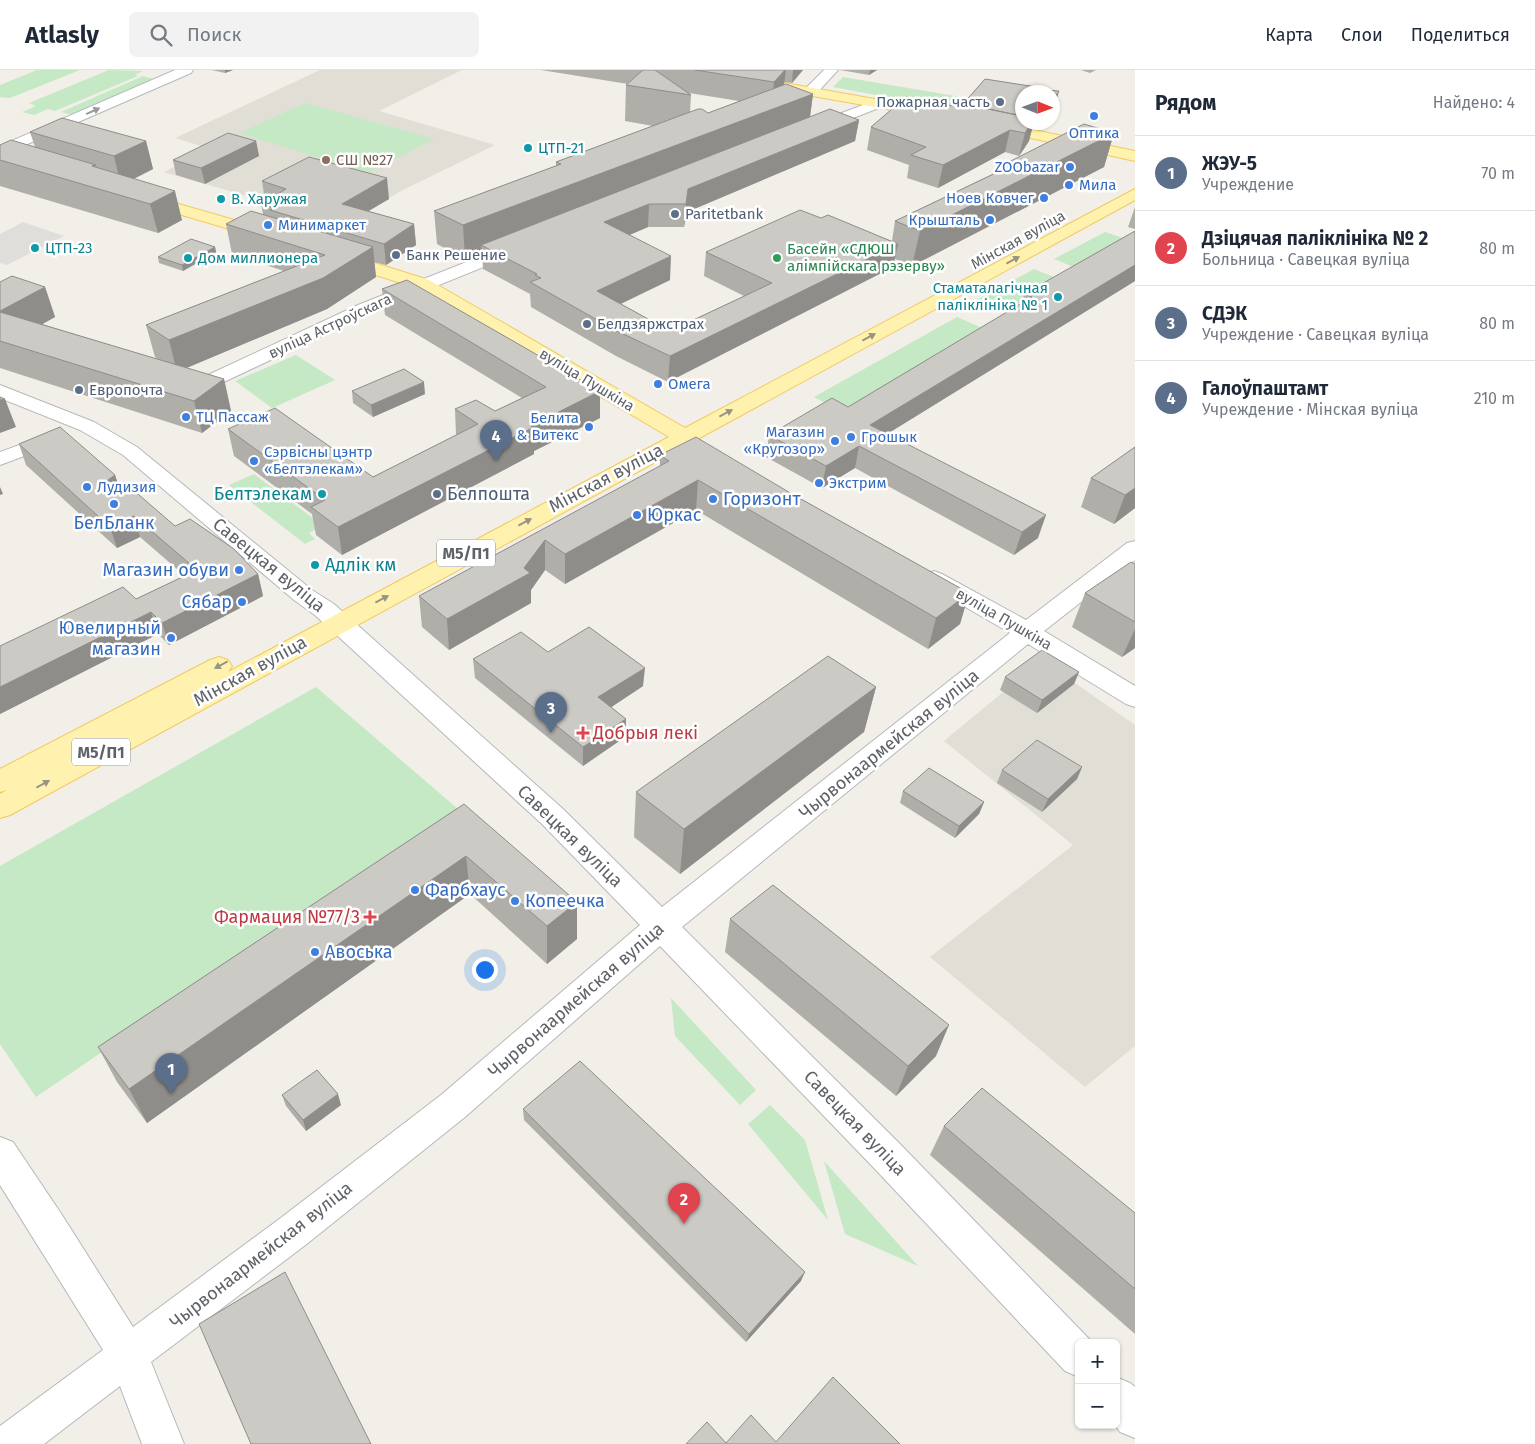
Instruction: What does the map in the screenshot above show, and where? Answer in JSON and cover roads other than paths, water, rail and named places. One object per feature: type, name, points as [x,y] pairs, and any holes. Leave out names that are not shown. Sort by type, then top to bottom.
[{"type":"main road","points":[[752,82],[812,91],[944,116]]},
{"type":"main road","points":[[980,123],[1135,156]]},
{"type":"main road","name":"Мінская вуліца","points":[[674,432],[935,284],[1135,176]]},
{"type":"main road","points":[[127,194],[282,240]]},
{"type":"main road","name":"Мінская вуліца","points":[[0,807],[332,616],[674,432],[1135,194]]},
{"type":"main road","name":"вуліца Пушкіна","points":[[328,254],[423,284],[674,432]]},
{"type":"main road","name":"Мінская вуліца","points":[[0,782],[332,616]]},
{"type":"street","points":[[6,157],[186,70]]},
{"type":"street","points":[[812,91],[831,70]]},
{"type":"street","points":[[799,134],[879,103]]},
{"type":"street","name":"вуліца Астроўскага","points":[[200,386],[364,309],[530,242]]},
{"type":"street","name":"Савецкая вуліца","points":[[0,391],[87,426],[130,451],[303,595],[332,616],[553,816],[880,1149],[1075,1353]]},
{"type":"street","points":[[0,459],[87,426]]},
{"type":"street","name":"вуліца Пушкіна","points":[[674,432],[703,449]]},
{"type":"street","name":"Чырвонаармейская вуліца","points":[[10,1444],[129,1356],[453,1106],[662,925],[1027,632],[1135,548]]},
{"type":"street","name":"вуліца Пушкіна","points":[[918,570],[1027,632],[1135,698]]},
{"type":"street","points":[[0,1154],[129,1356],[163,1444]]},
{"type":"street","points":[[1120,1401],[1135,1417]]},
{"type":"place","name":"Пожарная часть","points":[[1000,102]]},
{"type":"place","name":"Оптика","points":[[1094,116]]},
{"type":"place","name":"ЦТП-21","points":[[528,148]]},
{"type":"place","name":"СШ №27","points":[[326,160]]},
{"type":"place","name":"ZOObazar","points":[[1070,167]]},
{"type":"place","name":"Мила","points":[[1069,185]]},
{"type":"place","name":"Ноев Ковчег","points":[[1044,198]]},
{"type":"place","name":"В. Харужая","points":[[221,199]]},
{"type":"place","name":"Paritetbank","points":[[675,214]]},
{"type":"place","name":"Крышталь","points":[[990,220]]},
{"type":"place","name":"Минимаркет","points":[[268,225]]},
{"type":"place","name":"ЦТП-23","points":[[35,248]]},
{"type":"place","name":"Банк Решение","points":[[396,255]]},
{"type":"place","name":"Дом миллионера","points":[[188,258]]},
{"type":"place","name":"Басейн «СДЮШ алімпійскага рэзерву»","points":[[777,258]]},
{"type":"place","name":"Стаматалагічная паліклініка № 1","points":[[1058,297]]},
{"type":"place","name":"Белдзяржстрах","points":[[587,324]]},
{"type":"place","name":"Омега","points":[[658,384]]},
{"type":"place","name":"Европочта","points":[[79,390]]},
{"type":"place","name":"ТЦ Пассаж","points":[[186,417]]},
{"type":"place","name":"Белита & Витекс","points":[[589,427]]},
{"type":"place","name":"Грошык","points":[[851,437]]},
{"type":"place","name":"Магазин «Кругозор»","points":[[835,441]]},
{"type":"place","name":"Сэрвісны цэнтр «Белтэлекам»","points":[[254,461]]},
{"type":"place","name":"Галоўпаштамт","points":[[496,461]]},
{"type":"place","name":"Экстрим","points":[[819,483]]},
{"type":"place","name":"Лудизия","points":[[87,487]]},
{"type":"place","name":"Белтэлекам","points":[[322,494]]},
{"type":"place","name":"Белпошта","points":[[437,494]]},
{"type":"place","name":"Горизонт","points":[[713,499]]},
{"type":"place","name":"БелБланк","points":[[114,504]]},
{"type":"place","name":"Юркас","points":[[637,515]]},
{"type":"place","name":"Адлік км","points":[[315,565]]},
{"type":"place","name":"Магазин обуви","points":[[239,570]]},
{"type":"place","name":"Сябар","points":[[242,602]]},
{"type":"place","name":"Ювелирный магазин","points":[[171,638]]},
{"type":"place","name":"СДЭК","points":[[551,733]]},
{"type":"place","name":"Добрыя лекі","points":[[583,733]]},
{"type":"place","name":"Фарбхаус","points":[[415,890]]},
{"type":"place","name":"Копеечка","points":[[515,901]]},
{"type":"place","name":"Фармация №77/3","points":[[370,917]]},
{"type":"place","name":"Авоська","points":[[315,952]]},
{"type":"place","name":"ЖЭУ-5","points":[[171,1094]]},
{"type":"place","name":"Дзіцячая паліклініка № 2","points":[[684,1224]]}]
